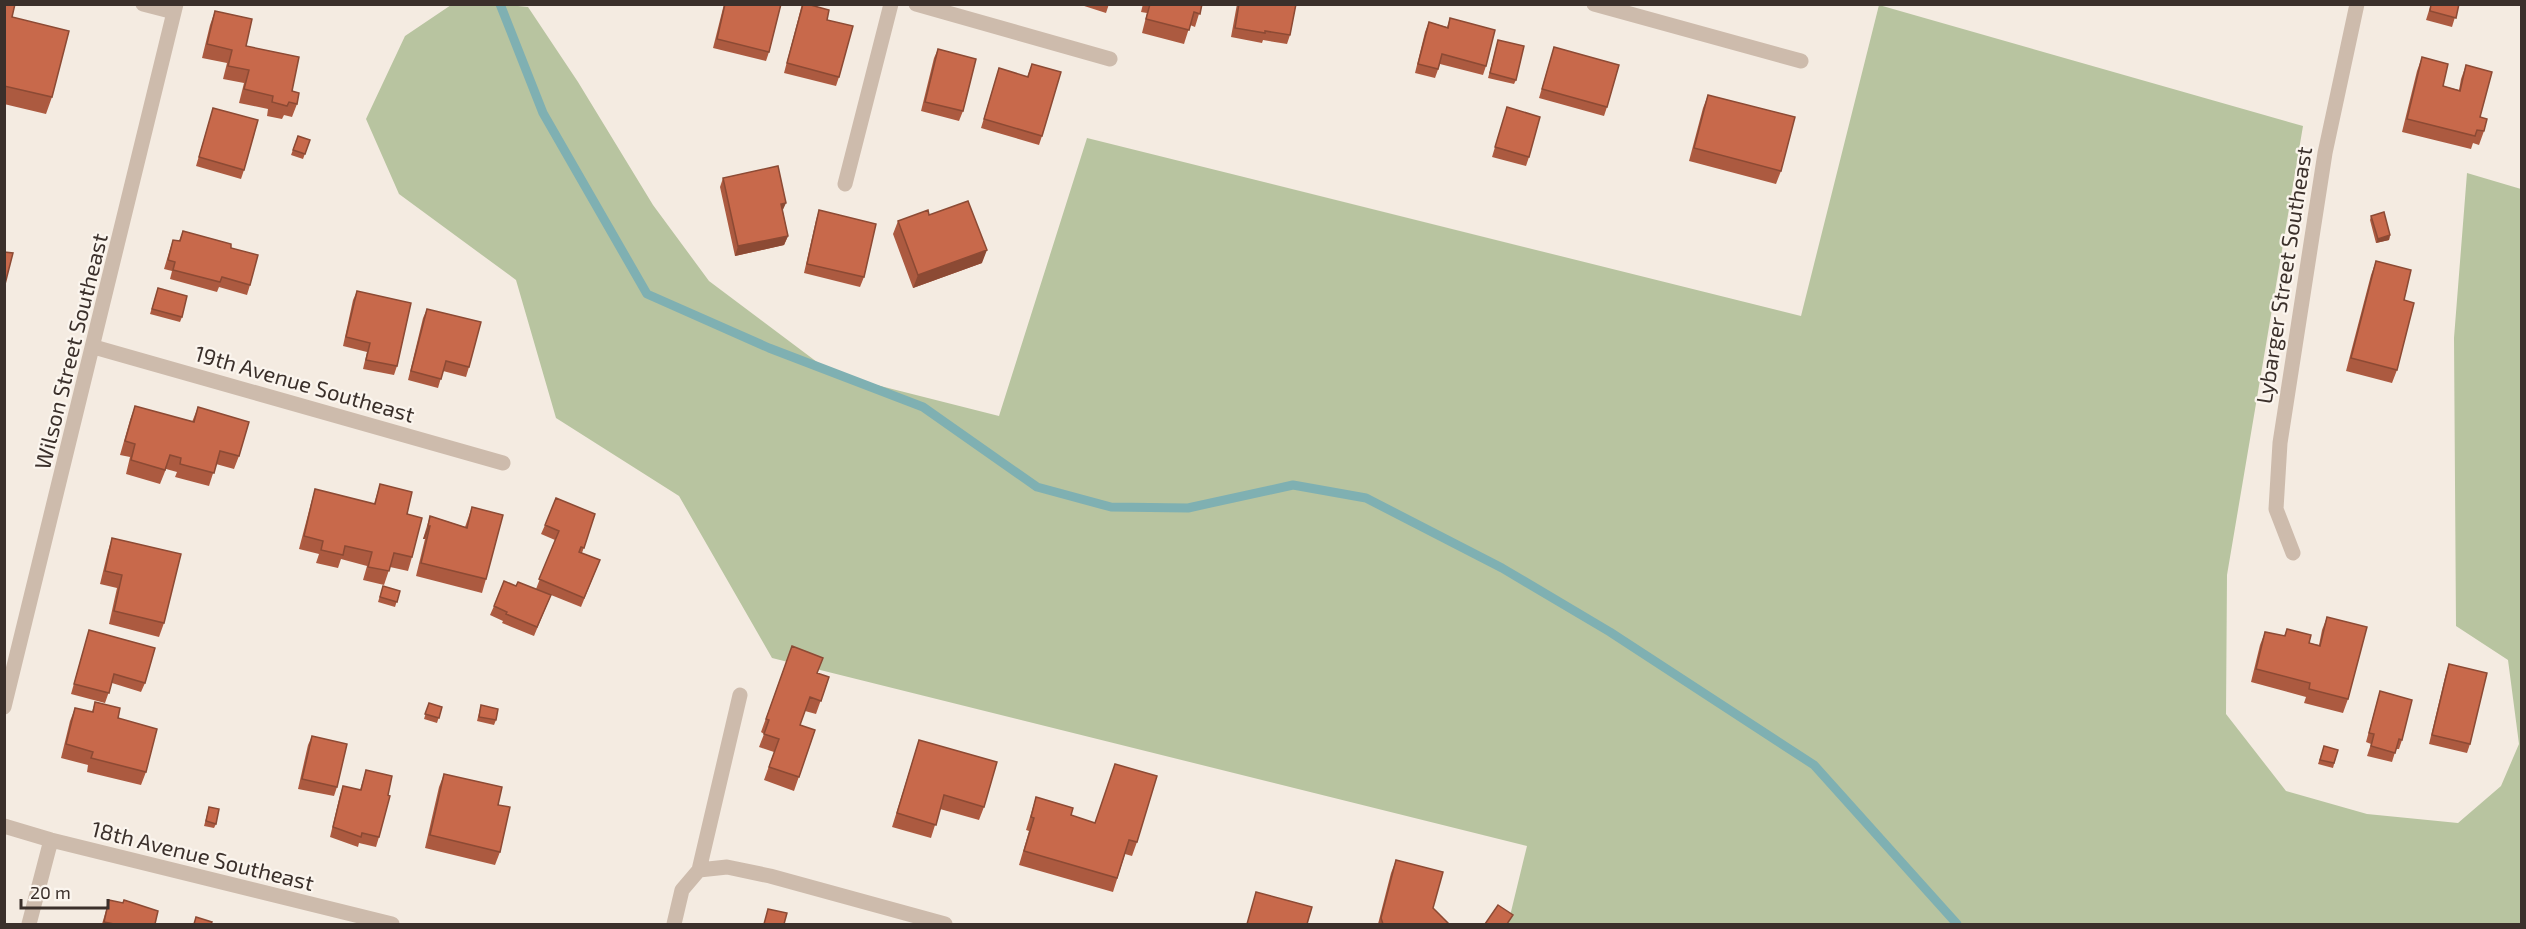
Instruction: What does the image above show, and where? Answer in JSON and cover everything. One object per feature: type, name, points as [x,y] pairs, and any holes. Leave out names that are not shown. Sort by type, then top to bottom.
[{"type":"street","points":[[143,4],[175,8]]},
{"type":"street","points":[[845,184],[891,4]]},
{"type":"street","points":[[916,4],[1110,59]]},
{"type":"street","points":[[1594,4],[1801,61]]},
{"type":"street","name":"Lybarger Street Southeast","points":[[2292,553],[2276,509],[2280,442],[2325,153],[2356,4]]},
{"type":"street","name":"Wilson Street Southeast","points":[[4,707],[94,347],[175,8]]},
{"type":"street","name":"19th Avenue Southeast","points":[[94,347],[503,463]]},
{"type":"street","points":[[674,924],[682,890],[699,870],[740,695]]},
{"type":"street","name":"18th Avenue Southeast","points":[[4,826],[51,840],[392,924]]},
{"type":"street","points":[[29,924],[51,840]]},
{"type":"street","points":[[699,870],[726,867],[770,876],[945,924]]},
{"type":"green space","points":[[499,4],[528,7],[578,82],[653,205],[709,281],[833,374],[999,416],[1087,138],[1801,316],[1879,5],[2303,126],[2227,575],[2226,714],[2286,791],[2367,814],[2458,823],[2501,786],[2519,744],[2508,660],[2456,626],[2454,338],[2467,173],[2521,189],[2521,924],[1508,924],[1527,846],[772,658],[679,496],[556,418],[516,280],[399,194],[366,119],[405,36],[451,5]]},
{"type":"building","points":[[4,4],[15,4],[12,17],[69,31],[52,97],[4,86]]},
{"type":"building","points":[[725,4],[781,4],[769,52],[717,39]]},
{"type":"building","points":[[803,4],[829,10],[827,20],[853,26],[839,77],[787,63]]},
{"type":"building","points":[[1150,4],[1202,4],[1200,14],[1194,12],[1189,30],[1146,19]]},
{"type":"building","points":[[1239,4],[1296,4],[1290,35],[1235,28]]},
{"type":"building","points":[[2431,4],[2459,4],[2456,18],[2430,11]]},
{"type":"building","points":[[215,11],[252,19],[246,46],[299,57],[292,91],[299,93],[297,104],[289,102],[287,106],[272,102],[273,96],[244,89],[249,70],[228,66],[232,50],[207,44]]},
{"type":"building","points":[[1450,18],[1495,30],[1486,66],[1442,54],[1438,69],[1418,64],[1429,22],[1448,28]]},
{"type":"building","points":[[1498,40],[1524,46],[1516,80],[1490,73]]},
{"type":"building","points":[[1554,47],[1619,65],[1607,107],[1542,89]]},
{"type":"building","points":[[938,49],[976,59],[963,111],[925,102]]},
{"type":"building","points":[[2422,57],[2448,64],[2443,86],[2460,91],[2466,65],[2492,72],[2480,117],[2487,119],[2484,131],[2477,130],[2475,136],[2407,119]]},
{"type":"building","points":[[1032,64],[1061,72],[1042,136],[984,119],[999,68],[1028,77]]},
{"type":"building","points":[[1708,95],[1795,117],[1781,171],[1694,148]]},
{"type":"building","points":[[1507,107],[1540,117],[1529,157],[1495,147]]},
{"type":"building","points":[[213,108],[258,120],[244,170],[199,157]]},
{"type":"building","points":[[298,136],[310,140],[305,154],[293,150]]},
{"type":"building","points":[[778,166],[786,203],[781,204],[788,236],[738,246],[723,178]]},
{"type":"building","points":[[968,201],[987,250],[918,275],[898,221],[928,210],[929,215]]},
{"type":"building","points":[[819,210],[876,224],[864,277],[807,264]]},
{"type":"building","points":[[2384,212],[2390,235],[2378,239],[2371,216]]},
{"type":"building","points":[[183,231],[231,244],[231,248],[258,255],[250,285],[222,277],[220,282],[173,270],[175,262],[168,260],[173,240],[180,241]]},
{"type":"building","points":[[4,252],[13,253],[4,288]]},
{"type":"building","points":[[2376,261],[2411,270],[2404,300],[2414,303],[2397,370],[2351,358]]},
{"type":"building","points":[[158,288],[187,296],[182,317],[152,309]]},
{"type":"building","points":[[357,291],[411,303],[397,366],[366,360],[370,343],[346,337]]},
{"type":"building","points":[[427,309],[481,322],[469,367],[446,361],[441,379],[411,371]]},
{"type":"building","points":[[135,406],[194,422],[198,407],[249,422],[239,456],[220,451],[214,473],[180,464],[181,458],[170,455],[165,470],[131,460],[135,444],[125,441]]},
{"type":"building","points":[[380,484],[412,492],[407,514],[422,518],[412,557],[394,553],[389,571],[368,567],[372,552],[345,546],[343,555],[321,550],[323,541],[304,536],[315,489],[375,504]]},
{"type":"building","points":[[556,498],[595,514],[584,548],[581,547],[579,552],[600,560],[584,598],[539,579],[559,531],[545,525]]},
{"type":"building","points":[[472,507],[503,515],[486,579],[421,563],[430,526],[428,526],[430,516],[467,528]]},
{"type":"building","points":[[112,538],[181,554],[164,623],[114,611],[122,575],[105,571]]},
{"type":"building","points":[[504,581],[516,586],[518,582],[551,595],[537,627],[506,614],[507,612],[494,606]]},
{"type":"building","points":[[383,586],[400,591],[397,602],[380,597]]},
{"type":"building","points":[[2327,617],[2367,627],[2348,699],[2309,689],[2310,683],[2256,669],[2265,632],[2285,636],[2287,629],[2311,635],[2309,643],[2320,646]]},
{"type":"building","points":[[89,630],[155,648],[145,683],[114,674],[109,693],[74,684]]},
{"type":"building","points":[[792,646],[823,658],[817,673],[829,677],[821,701],[810,697],[800,725],[815,730],[799,777],[769,767],[779,739],[764,734],[769,720],[766,719]]},
{"type":"building","points":[[2449,664],[2487,673],[2470,744],[2432,735]]},
{"type":"building","points":[[2380,691],[2412,700],[2402,740],[2399,739],[2395,753],[2371,746],[2374,734],[2369,733]]},
{"type":"building","points":[[95,702],[120,708],[118,718],[157,729],[146,772],[91,758],[93,752],[66,744],[75,708],[93,712]]},
{"type":"building","points":[[429,703],[442,707],[439,718],[425,714]]},
{"type":"building","points":[[481,705],[498,709],[496,720],[479,717]]},
{"type":"building","points":[[312,736],[347,744],[337,787],[302,779]]},
{"type":"building","points":[[919,740],[997,762],[984,807],[944,795],[936,825],[897,813]]},
{"type":"building","points":[[2324,746],[2338,750],[2334,763],[2320,760]]},
{"type":"building","points":[[1115,764],[1157,776],[1137,842],[1129,840],[1117,878],[1024,851],[1034,818],[1031,817],[1036,797],[1073,808],[1071,815],[1095,823]]},
{"type":"building","points":[[366,770],[392,776],[388,795],[390,796],[379,837],[362,833],[361,837],[333,827],[343,786],[361,790]]},
{"type":"building","points":[[444,774],[502,787],[498,805],[510,807],[500,852],[430,835]]},
{"type":"building","points":[[209,807],[219,809],[216,824],[206,821]]},
{"type":"building","points":[[1396,860],[1443,872],[1433,908],[1449,924],[1383,924],[1381,918]]},
{"type":"building","points":[[1256,892],[1312,907],[1307,924],[1247,924]]},
{"type":"building","points":[[109,900],[123,903],[124,900],[158,911],[155,924],[104,922]]},
{"type":"building","points":[[1498,905],[1513,915],[1507,924],[1485,924]]},
{"type":"building","points":[[768,909],[787,913],[784,924],[764,924]]},
{"type":"building","points":[[196,917],[212,922],[211,924],[194,924]]},
{"type":"waterway","points":[[500,4],[543,113],[647,294],[769,348],[923,407],[1037,487],[1111,507],[1188,508],[1293,485],[1366,498],[1502,568],[1610,632],[1814,765],[1957,924]]}]
